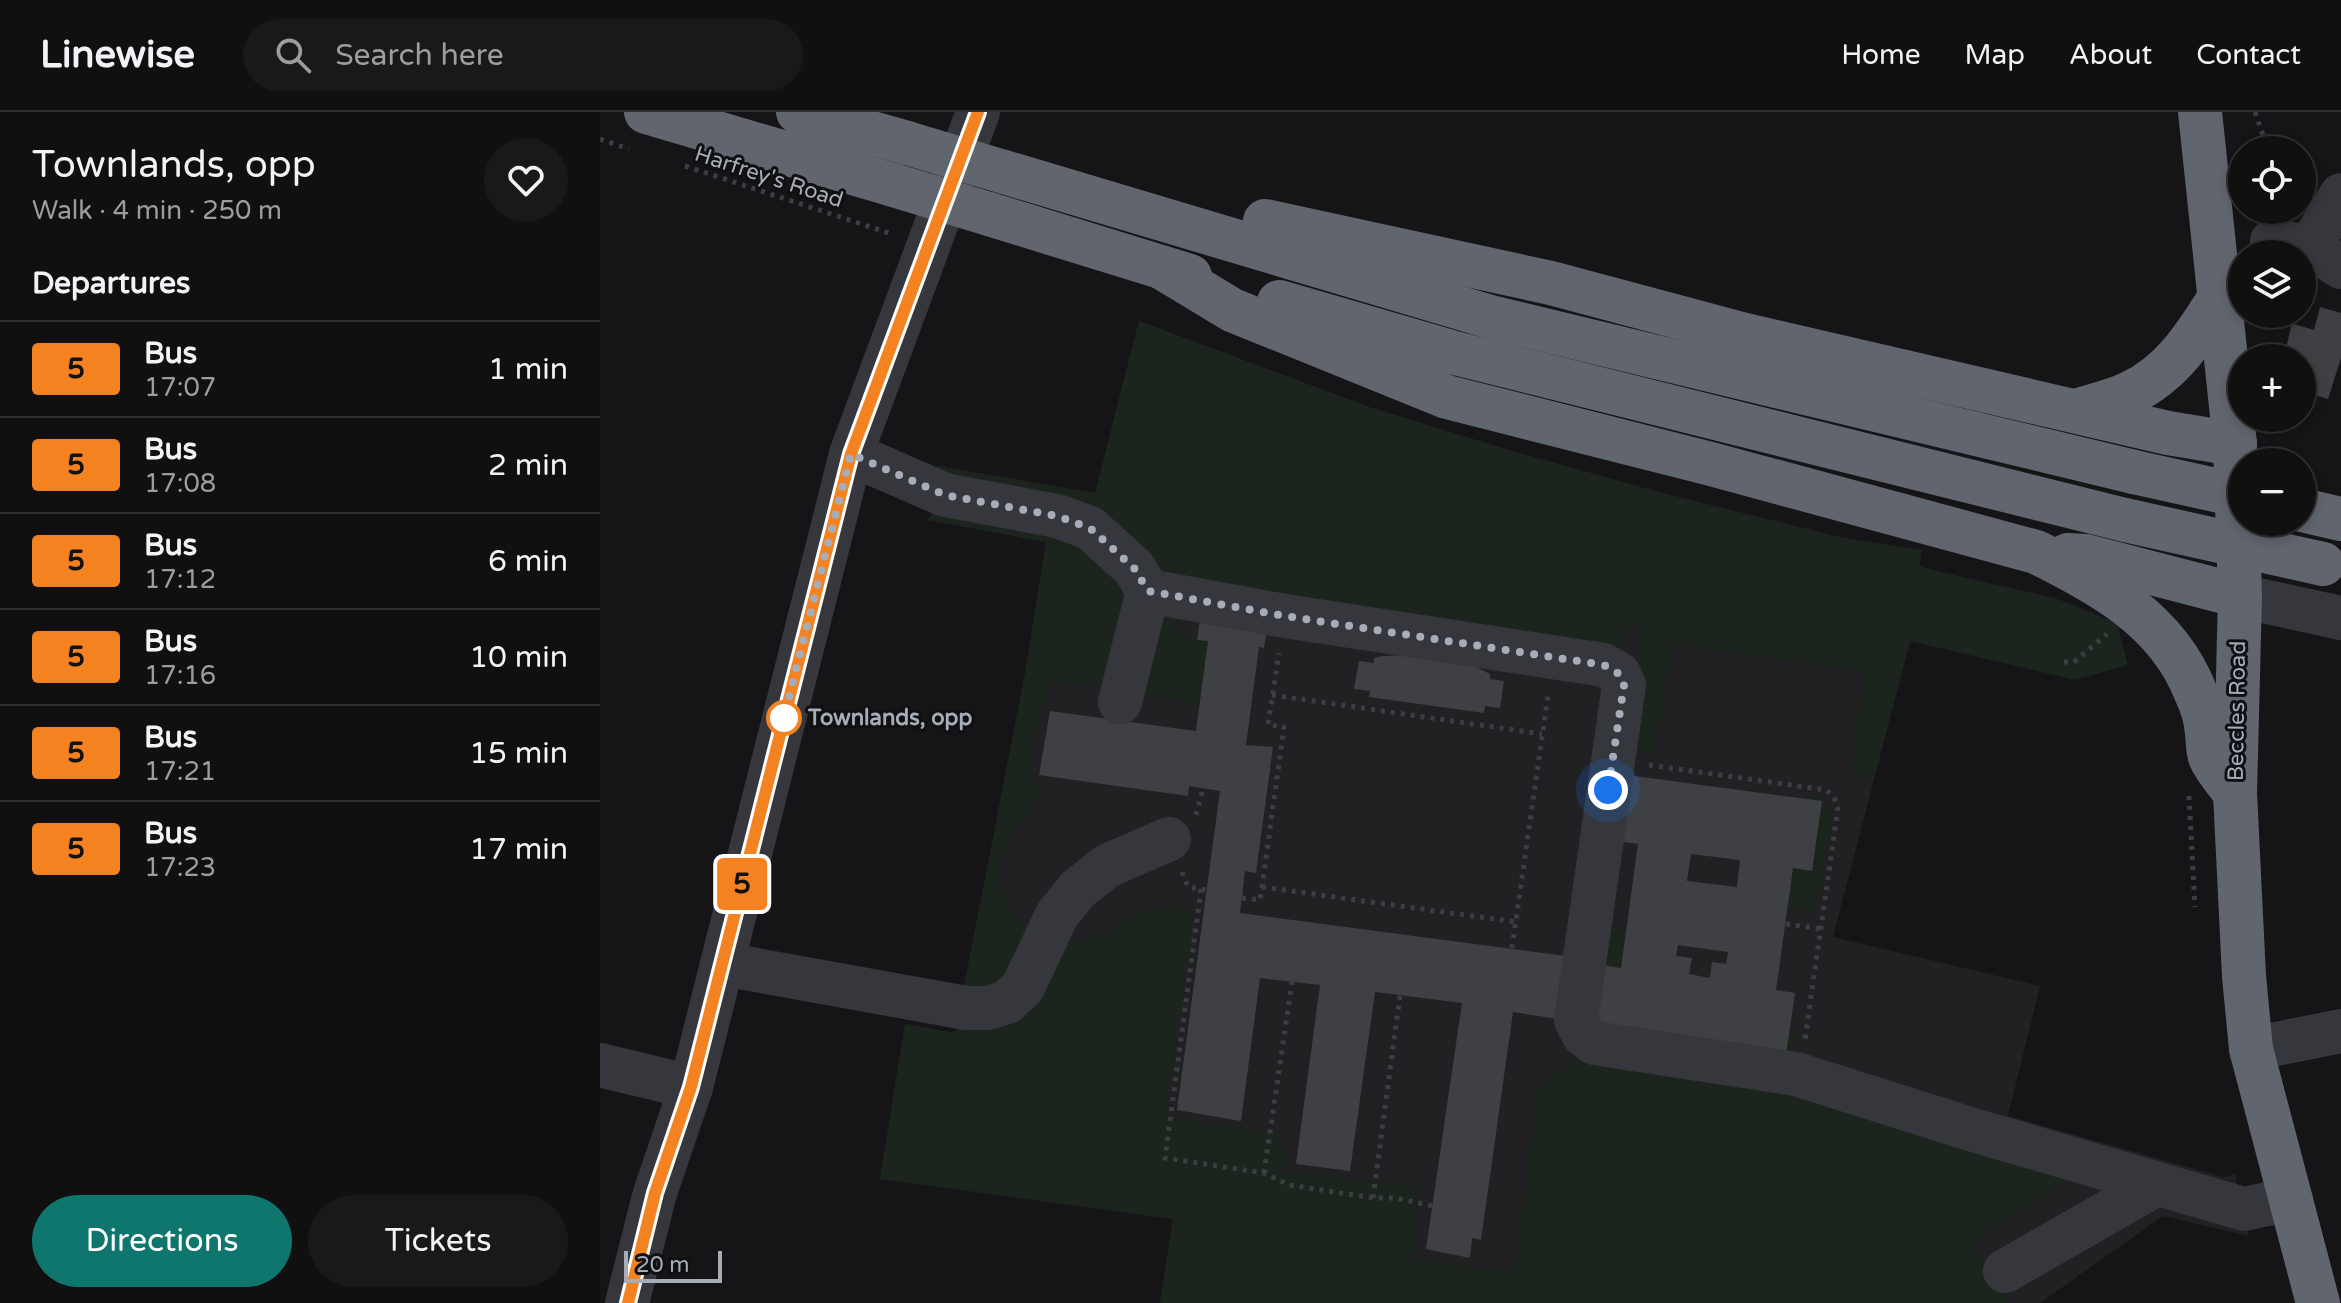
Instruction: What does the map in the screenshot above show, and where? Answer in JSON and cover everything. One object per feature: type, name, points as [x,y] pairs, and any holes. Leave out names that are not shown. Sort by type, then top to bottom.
[{"type":"highway","points":[[798,112],[1159,216],[1494,318],[2228,493]]},
{"type":"highway","name":"Beccles Road","points":[[2200,112],[2235,444],[2240,596],[2235,793],[2244,976],[2251,1049],[2318,1303]]},
{"type":"highway","points":[[645,133],[890,184],[1451,352],[2125,520],[2332,566]]},
{"type":"highway","points":[[1159,216],[1261,220],[1551,283],[1745,335],[2168,433],[2235,444]]},
{"type":"highway","points":[[1161,267],[1232,310],[1447,397],[2036,552],[2086,556],[2240,596]]},
{"type":"highway","points":[[2076,411],[2131,393],[2163,372],[2188,347],[2220,297]]},
{"type":"highway","points":[[2036,552],[2081,574],[2140,615],[2171,645],[2181,658],[2196,692],[2206,722],[2210,757],[2235,793]]},
{"type":"street","points":[[627,1303],[655,1193],[691,1087],[851,454],[978,112]]},
{"type":"street","points":[[2315,240],[2341,195]]},
{"type":"street","points":[[851,454],[945,495],[1057,516],[1090,528],[1134,568],[1148,591],[1120,702]]},
{"type":"street","points":[[1148,591],[1285,616],[1604,665],[1619,674],[1624,685],[1576,1020],[1583,1034],[1594,1043],[1799,1075],[1970,1129],[2244,1209],[2291,1199]]},
{"type":"street","points":[[2240,596],[2341,618]]},
{"type":"street","points":[[723,964],[966,1008],[988,1008],[1007,1002],[1023,987],[1057,915],[1078,889],[1107,866],[1169,839]]},
{"type":"street","points":[[2251,1049],[2341,1031]]},
{"type":"street","points":[[600,1065],[691,1087]]},
{"type":"street","points":[[2005,1271],[2157,1184]]},
{"type":"path","points":[[2255,112],[2263,136]]},
{"type":"path","points":[[600,139],[645,133]]},
{"type":"path","name":"Harfrey's Road","points":[[673,163],[927,245]]},
{"type":"path","points":[[1242,898],[1260,900],[1262,887],[1284,727],[1268,725],[1285,616]]},
{"type":"path","points":[[2064,662],[2074,662],[2110,631]]},
{"type":"path","points":[[1512,948],[1554,658]]},
{"type":"path","points":[[1272,695],[1542,734]]},
{"type":"path","points":[[1613,760],[1826,790],[1834,797],[1838,808],[1799,1075]]},
{"type":"path","points":[[2189,795],[2195,907]]},
{"type":"path","points":[[1262,887],[1516,922]]},
{"type":"path","points":[[1201,889],[1165,1158],[1264,1173],[1289,1185],[1373,1198],[1395,1198],[1433,1206]]},
{"type":"path","points":[[1786,924],[1821,929]]},
{"type":"path","points":[[1264,1173],[1292,982]]},
{"type":"path","points":[[1373,1198],[1400,995]]},
{"type":"shaded area","points":[[1139,321],[1372,408],[1512,451],[1662,493],[1843,538],[1922,550],[1919,566],[1929,569],[1833,937],[2040,986],[2008,1116],[2224,1177],[2235,1174],[2249,1236],[2163,1216],[2040,1303],[1160,1303],[1173,1219],[880,1179],[905,1024],[956,1033],[1026,668],[1046,542],[927,520],[946,504],[937,466],[1095,493]]},
{"type":"shaded area","points":[[1139,321],[1372,408],[1512,451],[1662,493],[1843,538],[1922,550],[1919,567],[2055,598],[2117,623],[2128,665],[2075,680],[1910,641],[1874,777],[1850,773],[1864,672],[1672,644],[1655,754],[1626,750],[1643,624],[1630,621],[1622,644],[1608,651],[1157,572],[942,486],[937,466],[1095,493]]},
{"type":"shaded area","points":[[938,506],[1058,527],[1120,581],[1124,616],[1107,688],[1051,681],[1046,707],[1040,707],[1027,781],[1042,785],[1033,806],[1004,851],[1001,877],[1014,914],[1033,934],[1011,983],[963,991],[1026,668],[1046,542],[927,520]]},
{"type":"shaded area","points":[[1173,619],[1172,631],[1197,635],[1197,640],[1208,641],[1200,705],[1134,693],[1155,627]]},
{"type":"shaded area","points":[[1811,795],[1822,797],[1831,814],[1817,912],[1787,908],[1793,868],[1812,870],[1821,802],[1810,800]]},
{"type":"shaded area","points":[[1181,905],[1194,913],[1165,1116],[1281,1134],[1284,1171],[1420,1187],[1412,1259],[1514,1272],[1539,1084],[1582,1057],[1716,1073],[2083,1170],[1972,1243],[2011,1303],[1160,1303],[1173,1219],[880,1179],[905,1024],[955,1033],[958,1021],[1055,942],[1103,936],[1142,910]]},
{"type":"shaded area","points":[[1611,928],[1626,929],[1621,968],[1602,966],[1594,1028],[1786,1054],[1789,1033],[1796,1032],[1791,1063],[1619,1040],[1593,1032],[1584,1018],[1593,945],[1600,934]]},
{"type":"building","points":[[2320,307],[2341,313],[2341,358],[2328,399],[2316,395],[2316,344],[2287,344],[2291,328],[2314,330]]},
{"type":"building","points":[[1200,619],[1268,623],[1264,648],[1259,647],[1246,745],[1273,747],[1256,873],[1245,871],[1240,913],[1573,957],[1564,1020],[1513,1012],[1481,1240],[1472,1238],[1470,1258],[1426,1249],[1462,1003],[1375,992],[1350,1171],[1296,1164],[1320,985],[1260,978],[1241,1121],[1177,1110],[1220,791],[1189,786],[1188,796],[1039,775],[1050,711],[1196,731],[1208,641],[1197,640]]},
{"type":"building","points":[[1436,654],[1476,667],[1490,674],[1490,679],[1504,681],[1500,708],[1485,706],[1484,713],[1369,697],[1370,691],[1354,689],[1359,661],[1374,663],[1374,658],[1383,656]]},
{"type":"building","points":[[1627,775],[1822,801],[1812,871],[1793,868],[1776,990],[1795,993],[1786,1055],[1594,1028],[1602,965],[1621,968],[1638,844],[1618,841]],"holes":[[[1691,854],[1740,860],[1737,887],[1687,881]],[[1678,945],[1728,952],[1726,964],[1712,962],[1710,978],[1689,974],[1692,958],[1676,956]]]},
{"type":"bus line","name":"5","points":[[628,1303],[655,1193],[691,1087],[851,454],[978,112]]},
{"type":"place","name":"Townlands, opp","points":[[784,718]]},
{"type":"route","points":[[784,718],[783,721],[851,454],[945,495],[1057,516],[1090,528],[1134,568],[1148,591],[1285,616],[1604,665],[1619,674],[1624,685],[1608,790]]}]
